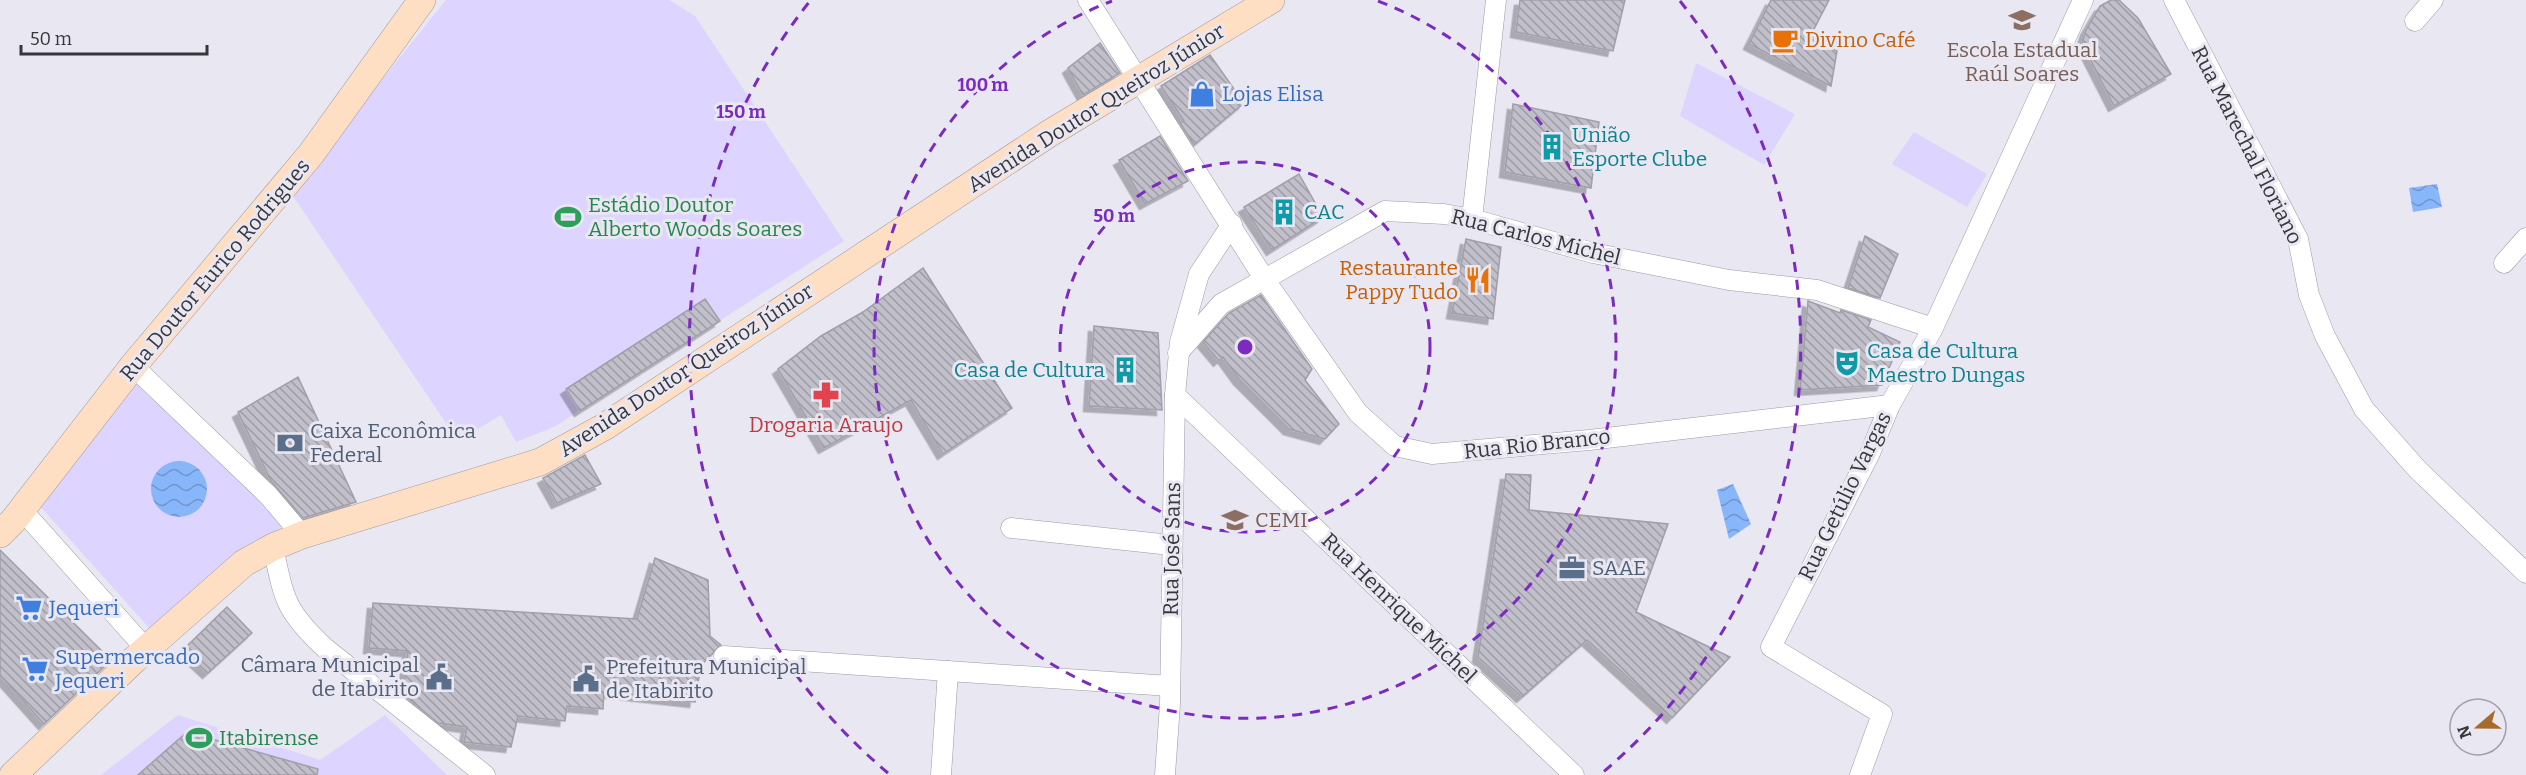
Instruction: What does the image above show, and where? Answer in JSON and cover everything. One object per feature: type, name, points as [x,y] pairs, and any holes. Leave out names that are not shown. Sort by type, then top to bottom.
[{"type":"main road","name":"Rua Doutor Eurico Rodrigues","points":[[0,534],[22,510],[133,366],[311,154],[422,0]]},
{"type":"main road","name":"Avenida Doutor Queiroz Júnior","points":[[13,775],[146,649],[244,563],[273,547],[302,535],[540,462],[604,427],[1050,133],[1271,0]]},
{"type":"street","name":"Rua Rio Branco","points":[[1088,0],[1232,224],[1265,280],[1358,413],[1395,446],[1432,454],[1589,440],[1890,405]]},
{"type":"street","points":[[1472,219],[1496,0]]},
{"type":"street","name":"Rua Getúlio Vargas","points":[[1860,775],[1882,714],[1771,647],[1870,453],[1890,405],[1933,328],[2083,0]]},
{"type":"street","name":"Rua Marechal Floriano","points":[[2174,0],[2298,239],[2309,295],[2325,336],[2364,409],[2418,470],[2526,573]]},
{"type":"street","points":[[2415,21],[2433,0]]},
{"type":"street","name":"Rua Carlos Michel","points":[[1179,353],[1221,304],[1385,211],[1444,214],[1472,219],[1593,253],[1729,280],[1817,290],[1933,328]]},
{"type":"street","points":[[1175,395],[1179,353],[1199,274],[1232,224]]},
{"type":"street","points":[[2505,263],[2526,238]]},
{"type":"street","points":[[133,366],[268,495],[302,535]]},
{"type":"street","name":"Rua José Sans","points":[[1165,775],[1170,695],[1175,395]]},
{"type":"street","name":"Rua Henrique Michel","points":[[1175,395],[1574,775]]},
{"type":"street","points":[[22,510],[146,649]]},
{"type":"street","points":[[1011,528],[1171,545]]},
{"type":"street","points":[[273,547],[285,600],[303,627],[325,648],[485,775]]},
{"type":"street","points":[[724,656],[948,671],[1170,695]]},
{"type":"street","points":[[941,775],[948,671]]},
{"type":"shaded area","name":"Estádio Doutor Alberto Woods Soares","points":[[446,0],[669,0],[695,16],[844,241],[554,427],[516,442],[501,415],[476,430],[473,427],[454,435],[291,193]]},
{"type":"shaded area","points":[[1696,63],[1795,114],[1764,165],[1680,116]]},
{"type":"shaded area","points":[[1914,132],[1987,174],[1967,207],[1892,164]]},
{"type":"shaded area","points":[[140,378],[285,524],[150,629],[39,505]]},
{"type":"shaded area","name":"Itabirense","points":[[178,715],[320,760],[385,715],[447,775],[101,775]]},
{"type":"water","points":[[2437,184],[2442,207],[2413,212],[2409,188]]},
{"type":"water","points":[[173,461],[185,461],[195,465],[203,473],[207,489],[203,505],[195,513],[185,517],[173,517],[163,513],[155,505],[151,495],[151,483],[155,473],[163,465]]},
{"type":"water","points":[[1733,484],[1751,524],[1729,539],[1717,490]]},
{"type":"building","points":[[1520,0],[1625,0],[1613,51],[1516,32]]},
{"type":"building","name":"Divino Café","points":[[1771,0],[1829,0],[1811,35],[1837,51],[1831,86],[1749,44]]},
{"type":"building","points":[[2111,0],[2119,0],[2138,18],[2171,74],[2114,106],[2082,43],[2086,30],[2100,6]]},
{"type":"building","points":[[1100,43],[1120,73],[1083,95],[1068,68]]},
{"type":"building","name":"Lojas Elisa","points":[[1210,55],[1244,103],[1194,145],[1180,123],[1184,121],[1161,86]]},
{"type":"building","name":"União Esporte Clube","points":[[1513,104],[1599,122],[1591,188],[1505,172]]},
{"type":"building","points":[[1160,136],[1188,181],[1145,204],[1119,160]]},
{"type":"building","name":"CAC","points":[[1299,174],[1323,217],[1272,250],[1244,207]]},
{"type":"building","points":[[1865,236],[1898,254],[1880,298],[1848,288]]},
{"type":"building","name":"Restaurante Pappy Tudo","points":[[1466,239],[1501,247],[1493,319],[1452,313]]},
{"type":"building","points":[[923,268],[1012,408],[943,454],[911,400],[824,448],[778,369],[821,336],[863,312]]},
{"type":"building","points":[[1261,295],[1312,369],[1305,380],[1339,424],[1325,439],[1289,429],[1239,379],[1223,357],[1219,361],[1203,342],[1229,313]]},
{"type":"building","points":[[705,299],[720,321],[580,411],[566,389]]},
{"type":"building","name":"Casa de Cultura Maestro Dungas","points":[[1808,301],[1840,313],[1841,310],[1871,320],[1868,327],[1900,342],[1882,385],[1800,390]]},
{"type":"building","name":"Casa de Cultura","points":[[1094,326],[1158,333],[1162,410],[1089,406]]},
{"type":"building","name":"Caixa Econômica Federal","points":[[298,377],[356,502],[303,518],[271,481],[238,412]]},
{"type":"building","points":[[585,455],[601,484],[557,503],[543,478]]},
{"type":"building","name":"SAAE","points":[[1506,474],[1531,475],[1529,510],[1668,524],[1636,612],[1730,657],[1672,718],[1587,640],[1522,697],[1478,657]]},
{"type":"building","name":"Jequeri","points":[[0,550],[111,660],[44,724],[0,675]]},
{"type":"building","points":[[655,558],[708,580],[710,636],[721,645],[701,665],[695,702],[604,692],[603,709],[567,706],[565,721],[518,716],[511,747],[464,742],[467,727],[438,723],[403,694],[408,651],[369,648],[373,603],[637,619]]},
{"type":"building","points":[[227,607],[252,633],[208,673],[183,650]]},
{"type":"building","points":[[187,732],[318,769],[317,775],[138,775]]},
{"type":"place","name":"Escola Estadual Raúl Soares","points":[[2022,20]]},
{"type":"place","name":"Divino Café","points":[[1785,40]]},
{"type":"place","name":"Lojas Elisa","points":[[1202,94]]},
{"type":"place","name":"União Esporte Clube","points":[[1552,147]]},
{"type":"place","name":"CAC","points":[[1284,212]]},
{"type":"place","name":"Estádio Doutor Alberto Woods Soares","points":[[568,217]]},
{"type":"place","name":"Restaurante Pappy Tudo","points":[[1478,280]]},
{"type":"place","name":"Casa de Cultura Maestro Dungas","points":[[1847,363]]},
{"type":"place","name":"Casa de Cultura","points":[[1125,370]]},
{"type":"place","name":"Drogaria Araujo","points":[[826,395]]},
{"type":"place","name":"Caixa Econômica Federal","points":[[290,443]]},
{"type":"place","name":"CEMI","points":[[1235,520]]},
{"type":"place","name":"SAAE","points":[[1572,568]]},
{"type":"place","name":"Jequeri","points":[[29,608]]},
{"type":"place","name":"Supermercado Jequeri","points":[[35,669]]},
{"type":"place","name":"Câmara Municipal de Itabirito","points":[[439,677]]},
{"type":"place","name":"Prefeitura Municipal de Itabirito","points":[[586,679]]},
{"type":"place","name":"Itabirense","points":[[199,738]]}]
